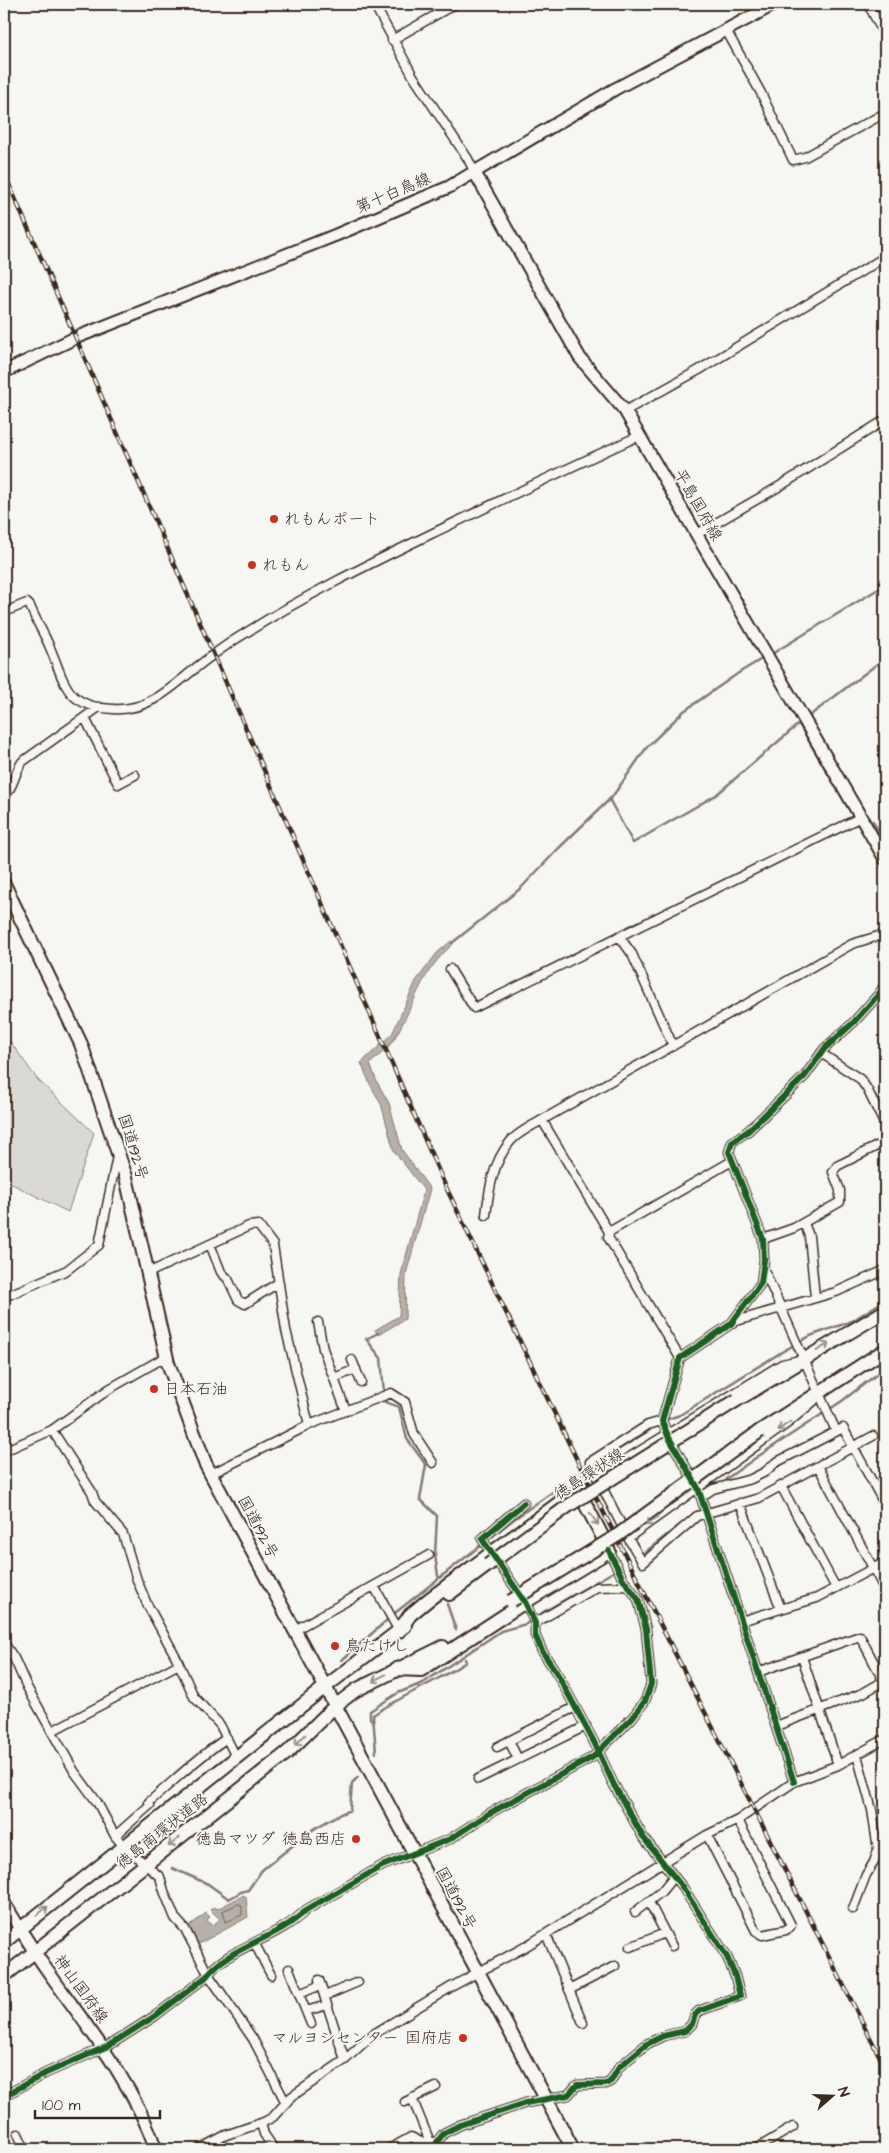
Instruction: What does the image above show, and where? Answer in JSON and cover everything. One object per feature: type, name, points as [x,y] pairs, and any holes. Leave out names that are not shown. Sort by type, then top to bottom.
[{"type":"main road","name":"第十白鳥線","points":[[4,372],[75,338],[327,238],[449,187],[604,96],[775,4]]},
{"type":"main road","name":"平島国府線","points":[[475,172],[580,358],[625,411],[885,859]]},
{"type":"main road","name":"国道192号","points":[[4,884],[81,1044],[126,1177],[167,1356],[205,1464],[573,2149]]},
{"type":"main road","name":"徳島環状線","points":[[325,1687],[399,1631],[487,1551],[568,1506],[803,1359],[885,1311]]},
{"type":"main road","points":[[335,1706],[356,1690],[396,1669],[443,1648],[511,1601],[618,1535],[760,1431],[820,1394],[885,1350]]},
{"type":"main road","points":[[396,1669],[421,1670],[525,1602],[609,1551],[600,1529],[589,1513],[580,1494],[573,1494],[563,1500],[487,1551]]},
{"type":"main road","name":"徳島南環状道路","points":[[4,1942],[120,1841],[236,1757],[325,1687]]},
{"type":"main road","name":"徳島南環状道路","points":[[4,1976],[288,1752],[335,1706]]},
{"type":"main road","name":"神山国府線","points":[[4,1903],[35,1951],[104,2047],[144,2117],[156,2149]]},
{"type":"street","points":[[374,4],[392,40],[475,172]]},
{"type":"street","points":[[392,40],[455,4]]},
{"type":"street","points":[[868,4],[885,36]]},
{"type":"street","points":[[726,30],[761,93],[793,160],[805,157],[885,113]]},
{"type":"street","points":[[625,411],[699,370],[885,257]]},
{"type":"street","points":[[696,534],[780,486],[885,420]]},
{"type":"street","points":[[4,612],[27,603],[30,606],[51,648],[65,688],[72,697],[99,707],[125,709],[143,705],[173,688],[223,647],[329,584],[560,471],[639,436]]},
{"type":"street","points":[[4,797],[10,791],[16,771],[22,762],[99,707]]},
{"type":"street","points":[[84,718],[118,784],[136,775]]},
{"type":"street","points":[[450,969],[474,1008],[861,817]]},
{"type":"street","points":[[486,1215],[489,1186],[499,1160],[510,1141],[542,1120],[852,944],[885,934]]},
{"type":"street","points":[[619,936],[632,954],[673,1046]]},
{"type":"street","points":[[733,1322],[761,1283],[763,1239],[729,1152],[732,1142],[748,1131],[805,1076],[821,1053],[879,994],[885,984]]},
{"type":"street","points":[[821,1053],[860,1079],[885,1125]]},
{"type":"street","points":[[542,1120],[609,1232],[608,1238],[680,1358]]},
{"type":"street","points":[[763,1239],[804,1223],[840,1202],[840,1190],[833,1172],[837,1166],[885,1142]]},
{"type":"street","points":[[4,1298],[67,1270],[99,1245],[118,1152]]},
{"type":"street","points":[[609,1232],[732,1161]]},
{"type":"street","points":[[804,1223],[809,1236],[815,1297]]},
{"type":"street","points":[[148,1273],[249,1226],[258,1225],[273,1245],[286,1330],[309,1425]]},
{"type":"street","points":[[210,1244],[221,1272],[228,1278],[238,1300],[245,1304],[278,1283]]},
{"type":"street","points":[[763,1268],[836,1431]]},
{"type":"street","points":[[794,1782],[698,1488],[668,1436],[662,1421],[680,1358],[733,1322],[836,1292],[885,1270]]},
{"type":"street","points":[[318,1322],[323,1349],[346,1411]]},
{"type":"street","points":[[4,1451],[52,1430],[109,1389],[167,1356]]},
{"type":"street","points":[[598,1477],[668,1436],[782,1364],[803,1359]]},
{"type":"street","points":[[352,1360],[361,1382]]},
{"type":"street","points":[[334,1378],[356,1369]]},
{"type":"street","points":[[211,1474],[309,1425],[380,1396],[390,1394],[405,1402],[414,1434],[433,1463]]},
{"type":"street","points":[[628,1538],[788,1423],[813,1404],[820,1394]]},
{"type":"street","points":[[662,1421],[648,1426],[590,1462],[628,1538],[643,1563],[684,1529],[690,1520],[706,1513],[758,1498],[873,1436]]},
{"type":"street","points":[[701,1497],[714,1489],[751,1479],[765,1472],[775,1463],[843,1428],[885,1505]]},
{"type":"street","points":[[52,1430],[92,1492],[95,1501],[123,1534],[137,1580],[194,1697],[220,1725],[236,1757]]},
{"type":"street","points":[[818,1466],[885,1590]]},
{"type":"street","points":[[781,1486],[836,1588]]},
{"type":"street","points":[[436,2144],[444,2133],[460,2125],[526,2103],[568,2095],[577,2086],[606,2084],[611,2081],[619,2067],[647,2044],[663,2036],[685,2031],[692,2024],[699,2011],[740,1996],[727,1957],[674,1876],[643,1837],[586,1726],[542,1651],[535,1635],[534,1620],[525,1602],[487,1551],[482,1539],[524,1503]]},
{"type":"street","points":[[740,1504],[781,1609]]},
{"type":"street","points":[[4,2096],[46,2073],[104,2047],[155,2016],[224,1959],[273,1935],[299,1918],[306,1910],[382,1866],[450,1839],[490,1813],[593,1757],[632,1718],[645,1701],[651,1684],[646,1629],[638,1599],[627,1586],[609,1551]]},
{"type":"street","points":[[295,1630],[429,1555]]},
{"type":"street","points":[[741,1621],[817,1598],[885,1562]]},
{"type":"street","points":[[374,1586],[399,1631]]},
{"type":"street","points":[[534,1620],[597,1587],[627,1586]]},
{"type":"street","points":[[758,1672],[860,1636],[884,1682],[863,1693],[776,1726]]},
{"type":"street","points":[[4,1643],[14,1658],[74,1771],[97,1802],[120,1841],[160,1877],[175,1918],[190,1938],[208,1974],[253,2039],[286,2103]]},
{"type":"street","points":[[802,1657],[838,1765]]},
{"type":"street","points":[[52,1731],[179,1664]]},
{"type":"street","points":[[497,1747],[575,1707]]},
{"type":"street","points":[[478,1779],[586,1726]]},
{"type":"street","points":[[120,1841],[150,1805],[149,1802],[192,1767],[206,1752],[227,1738]]},
{"type":"street","points":[[200,2149],[273,2117],[291,2097],[345,2060],[372,2035],[477,1972],[546,1934],[707,1835],[738,1820],[794,1782],[838,1765],[885,1739]]},
{"type":"street","points":[[509,1741],[518,1759]]},
{"type":"street","points":[[853,1909],[878,1850],[872,1810],[857,1755]]},
{"type":"street","points":[[707,1835],[756,1931],[762,1935],[786,1930],[791,1925],[738,1820]]},
{"type":"street","points":[[635,1912],[661,1892],[674,1876]]},
{"type":"street","points":[[649,1902],[672,1946]]},
{"type":"street","points":[[630,1946],[665,1933]]},
{"type":"street","points":[[546,1934],[583,2023]]},
{"type":"street","points":[[641,1942],[645,1952]]},
{"type":"street","points":[[255,1944],[271,1975]]},
{"type":"street","points":[[569,1990],[615,1966]]},
{"type":"street","points":[[289,1969],[311,2024]]},
{"type":"street","points":[[324,1996],[358,1982]]},
{"type":"street","points":[[299,1994],[320,1983],[345,2060]]},
{"type":"street","points":[[306,2012],[327,2005]]},
{"type":"street","points":[[436,2087],[409,2100],[436,2144]]},
{"type":"street","points":[[261,2123],[264,2134],[274,2149]]},
{"type":"street","points":[[756,2149],[793,2127]]},
{"type":"street","points":[[18,2134],[25,2149]]},
{"type":"street","points":[[389,2149],[411,2137],[421,2142],[436,2144]]},
{"type":"shaded area","points":[[4,1033],[37,1079],[94,1133],[68,1212],[8,1182],[4,1183]]},
{"type":"water","points":[[451,941],[453,944],[425,978],[394,1039],[370,1064],[377,1082],[389,1103],[402,1150],[430,1189],[406,1274],[405,1319],[378,1335],[375,1330],[399,1316],[401,1274],[424,1190],[394,1151],[381,1104],[361,1063],[392,1034],[416,981],[437,953]]},
{"type":"water","points":[[244,1895],[246,1897],[248,1917],[197,1945],[187,1928],[206,1913],[210,1917],[207,1920],[212,1926],[220,1919],[210,1910],[214,1907],[217,1909]]},
{"type":"waterway","points":[[770,655],[885,585]]},
{"type":"waterway","points":[[452,943],[521,888],[612,797],[647,747],[684,711],[765,657]]},
{"type":"waterway","points":[[808,717],[885,658]]},
{"type":"waterway","points":[[609,799],[633,843],[716,795],[801,722]]},
{"type":"waterway","points":[[799,724],[853,816]]},
{"type":"waterway","points":[[873,821],[885,842]]},
{"type":"waterway","points":[[668,1419],[680,1415],[810,1336],[852,1321],[885,1300]]},
{"type":"waterway","points":[[378,1333],[366,1339],[381,1358],[384,1393]]},
{"type":"waterway","points":[[726,1479],[842,1401],[885,1368]]},
{"type":"waterway","points":[[385,1398],[385,1402],[399,1407],[407,1439],[426,1465],[420,1499],[437,1516],[435,1555],[438,1576]]},
{"type":"waterway","points":[[595,1464],[650,1430]]},
{"type":"waterway","points":[[342,1660],[395,1613],[514,1519],[564,1484]]},
{"type":"waterway","points":[[644,1553],[681,1524]]},
{"type":"waterway","points":[[374,1723],[370,1718],[370,1711],[398,1693],[423,1683],[501,1631],[526,1624],[613,1572]]},
{"type":"waterway","points":[[447,1604],[456,1630]]},
{"type":"waterway","points":[[376,1753],[373,1715],[455,1669],[466,1662],[465,1659]]},
{"type":"waterway","points":[[172,1868],[208,1884],[229,1899],[248,1890],[262,1870],[277,1858],[314,1829],[350,1810],[352,1783],[358,1777]]},
{"type":"railway","points":[[4,173],[443,1181],[578,1462],[885,2067]]},
{"type":"cycle path","points":[[794,1782],[698,1488],[668,1436],[662,1421],[680,1358],[731,1324],[761,1283],[764,1260],[763,1239],[729,1152],[732,1142],[748,1131],[805,1076],[825,1048],[853,1023],[879,994],[885,984]]},
{"type":"cycle path","points":[[440,2149],[437,2142],[444,2133],[460,2125],[526,2103],[568,2095],[577,2085],[606,2084],[611,2081],[619,2067],[647,2044],[663,2036],[685,2031],[692,2024],[695,2015],[699,2011],[740,1996],[735,1976],[727,1957],[683,1888],[643,1837],[614,1785],[594,1742],[558,1675],[542,1651],[535,1635],[535,1623],[525,1602],[482,1539],[524,1503]]},
{"type":"cycle path","points":[[4,2096],[46,2073],[108,2046],[155,2016],[239,1950],[282,1928],[306,1910],[382,1866],[450,1839],[490,1813],[593,1757],[632,1718],[645,1701],[651,1684],[646,1629],[638,1599],[623,1579],[609,1551]]},
{"type":"place","name":"れもんポート","points":[[274,519]]},
{"type":"place","name":"れもん","points":[[252,565]]},
{"type":"place","name":"日本石油","points":[[154,1389]]},
{"type":"place","name":"鳥たけし","points":[[335,1646]]},
{"type":"place","name":"徳島マツダ 徳島西店","points":[[356,1839]]},
{"type":"place","name":"マルヨシセンター 国府店","points":[[463,2038]]}]
